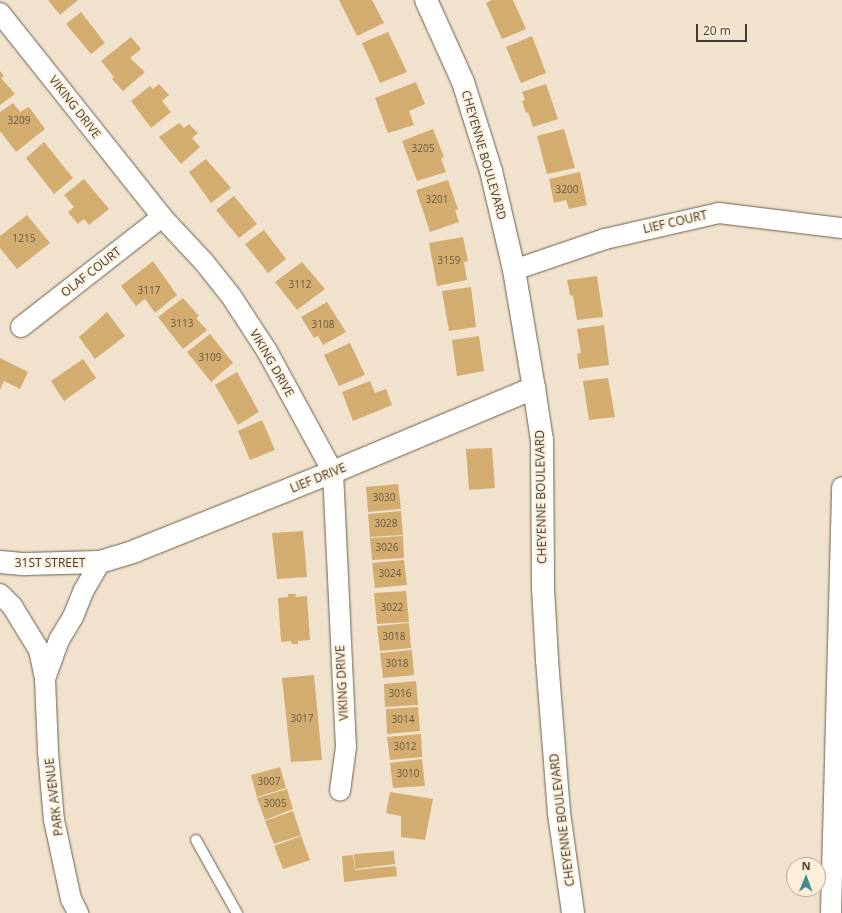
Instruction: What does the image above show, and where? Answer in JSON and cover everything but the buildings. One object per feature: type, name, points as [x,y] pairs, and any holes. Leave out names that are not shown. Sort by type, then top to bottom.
[{"type":"street","name":"CHEYENNE BOULEVARD","points":[[426,0],[463,82],[491,171],[514,270],[534,388],[542,440],[543,588],[547,660],[559,813],[573,913]]},
{"type":"street","name":"VIKING DRIVE","points":[[0,12],[162,218],[204,262],[231,296],[253,328],[333,472],[346,747],[340,791]]},
{"type":"street","name":"LIEF COURT","points":[[514,270],[605,239],[719,213],[842,228]]},
{"type":"street","name":"OLAF COURT","points":[[21,327],[162,218]]},
{"type":"street","name":"LIEF DRIVE","points":[[100,562],[135,551],[333,472],[534,388]]},
{"type":"street","points":[[831,913],[842,487]]},
{"type":"street","name":"31ST STREET","points":[[0,562],[25,564],[100,562]]},
{"type":"street","name":"PARK AVENUE","points":[[45,679],[58,640],[73,617],[84,590],[100,562]]},
{"type":"street","name":"PARK AVENUE","points":[[0,594],[12,606],[39,650],[45,679],[48,752],[54,820],[72,899],[78,913]]},
{"type":"lane","points":[[196,840],[237,913]]}]
